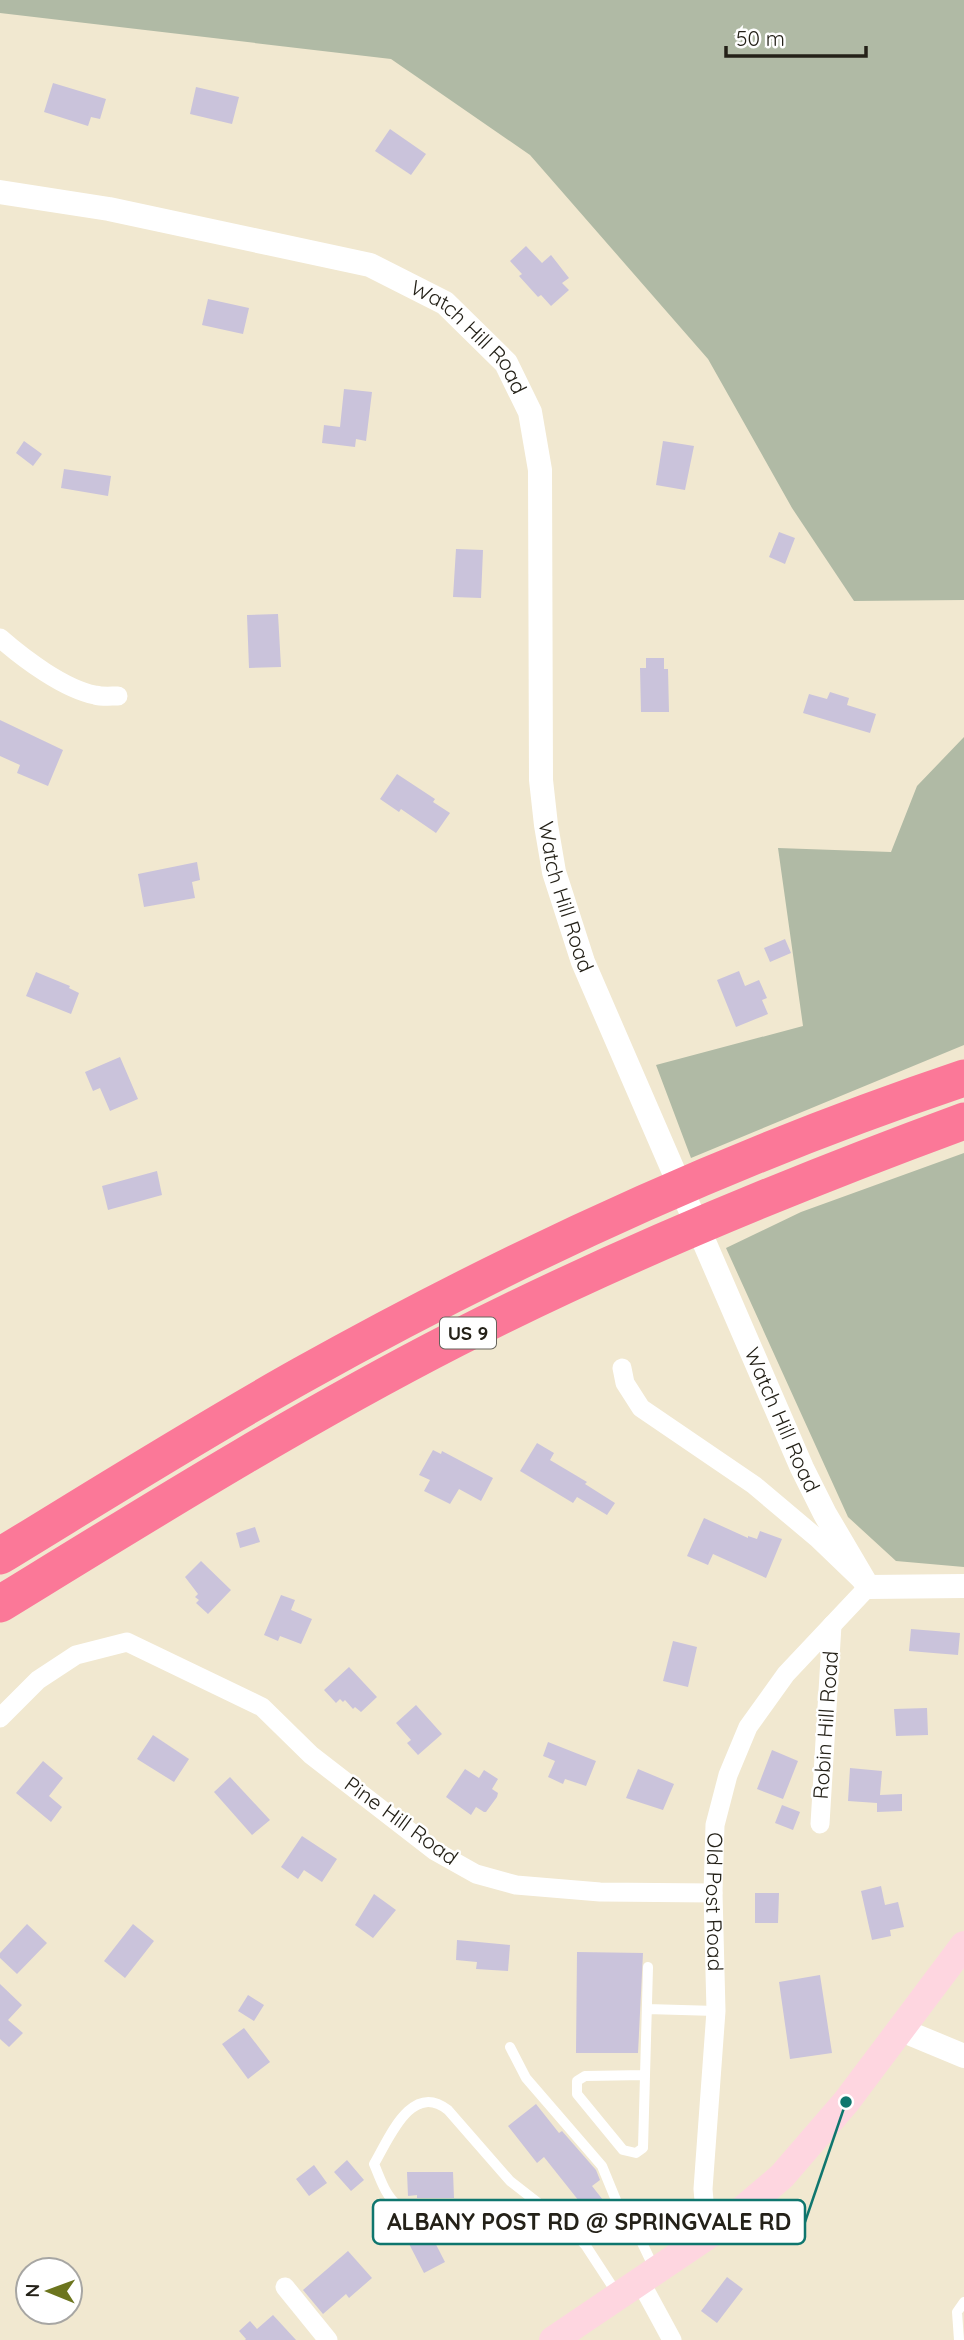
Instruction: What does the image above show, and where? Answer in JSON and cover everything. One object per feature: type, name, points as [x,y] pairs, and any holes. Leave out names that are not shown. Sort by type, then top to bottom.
[{"type":"highway","name":"US 9","points":[[0,1556],[288,1382],[472,1284],[693,1182],[831,1126],[964,1078]]},
{"type":"highway","name":"US 9","points":[[0,1604],[251,1452],[453,1340],[709,1220],[964,1121]]},
{"type":"main road","points":[[553,2340],[727,2222],[782,2176],[846,2102],[964,1945]]},
{"type":"street","name":"Watch Hill Road","points":[[0,192],[109,209],[370,265],[445,303],[506,363],[530,412],[540,470],[541,780],[545,825],[554,872],[583,962],[802,1468],[830,1524],[868,1587]]},
{"type":"street","points":[[0,638],[16,652],[72,687],[96,696],[118,696]]},
{"type":"street","name":"Watch Hill Road","points":[[622,1368],[625,1383],[641,1408],[770,1498],[868,1587]]},
{"type":"street","points":[[868,1587],[964,1586]]},
{"type":"street","name":"Old Post Road","points":[[707,2235],[703,2189],[716,2011],[713,1893],[715,1825],[728,1774],[748,1727],[786,1674],[868,1587]]},
{"type":"street","name":"Robin Hill Road","points":[[820,1824],[832,1625]]},
{"type":"street","name":"Pine Hill Road","points":[[0,1718],[38,1680],[76,1655],[127,1643],[262,1707],[311,1755],[435,1851],[476,1874],[516,1885],[576,1890],[713,1893]]},
{"type":"street","points":[[899,2029],[964,2056]]},
{"type":"street","points":[[638,2282],[672,2340]]},
{"type":"street","points":[[285,2287],[328,2340]]},
{"type":"lane","points":[[645,2075],[584,2076],[577,2081],[577,2094],[623,2150],[636,2153],[643,2148],[648,1967]]},
{"type":"lane","points":[[647,2009],[716,2011]]},
{"type":"lane","points":[[510,2047],[526,2078],[602,2166],[618,2204],[633,2224],[638,2282]]},
{"type":"lane","points":[[558,2218],[434,2218],[401,2208],[388,2197],[374,2164],[407,2110],[426,2101],[438,2102],[448,2109],[510,2181],[558,2218],[569,2227],[586,2246],[638,2282]]},
{"type":"lane","points":[[959,2340],[957,2312],[964,2302]]},
{"type":"green space","points":[[0,0],[964,0],[964,600],[854,601],[792,508],[708,359],[530,155],[391,59],[0,13]]},
{"type":"green space","points":[[964,737],[964,1045],[691,1158],[656,1065],[803,1026],[778,848],[891,852],[917,786]]},
{"type":"green space","points":[[964,1153],[964,1567],[896,1561],[848,1517],[726,1248],[801,1212]]},
{"type":"building","points":[[53,83],[106,99],[100,119],[91,117],[88,126],[44,112]]},
{"type":"building","points":[[196,87],[239,97],[232,124],[190,114]]},
{"type":"building","points":[[390,129],[426,154],[411,175],[375,151]]},
{"type":"building","points":[[526,246],[542,263],[551,255],[569,278],[562,283],[569,290],[551,306],[541,295],[538,297],[519,276],[522,274],[510,261]]},
{"type":"building","points":[[208,299],[249,308],[243,334],[202,325]]},
{"type":"building","points":[[344,389],[372,392],[366,441],[356,439],[355,447],[322,443],[324,425],[340,427]]},
{"type":"building","points":[[24,441],[42,454],[33,466],[16,453]]},
{"type":"building","points":[[663,441],[694,446],[685,490],[656,485]]},
{"type":"building","points":[[64,469],[111,476],[108,496],[61,488]]},
{"type":"building","points":[[779,532],[795,538],[785,564],[769,557]]},
{"type":"building","points":[[456,549],[483,550],[481,598],[453,597]]},
{"type":"building","points":[[278,614],[281,667],[249,668],[247,615]]},
{"type":"building","points":[[646,658],[664,658],[664,669],[668,669],[669,712],[641,712],[640,668],[646,668]]},
{"type":"building","points":[[830,692],[849,698],[847,705],[876,714],[870,733],[803,713],[809,694],[827,699]]},
{"type":"building","points":[[0,720],[63,750],[48,786],[17,773],[20,765],[0,756]]},
{"type":"building","points":[[397,774],[435,799],[433,802],[450,813],[436,833],[401,809],[399,812],[380,799]]},
{"type":"building","points":[[197,862],[200,880],[192,882],[195,898],[144,907],[138,874]]},
{"type":"building","points":[[785,939],[791,953],[770,962],[764,948]]},
{"type":"building","points":[[739,971],[745,986],[759,980],[767,998],[762,1000],[768,1014],[736,1027],[717,980]]},
{"type":"building","points":[[36,972],[70,986],[69,988],[79,993],[71,1014],[26,996]]},
{"type":"building","points":[[120,1057],[138,1099],[110,1111],[100,1088],[93,1091],[85,1072]]},
{"type":"building","points":[[157,1171],[162,1195],[108,1210],[102,1186]]},
{"type":"building","points":[[537,1443],[554,1453],[550,1460],[615,1503],[607,1515],[577,1497],[573,1503],[520,1471]]},
{"type":"building","points":[[433,1450],[441,1454],[442,1451],[493,1478],[481,1501],[459,1489],[450,1504],[424,1491],[430,1480],[419,1475]]},
{"type":"building","points":[[704,1518],[748,1538],[757,1539],[760,1531],[782,1539],[766,1578],[713,1554],[708,1565],[687,1556]]},
{"type":"building","points":[[255,1527],[260,1542],[240,1548],[236,1533]]},
{"type":"building","points":[[201,1561],[231,1590],[208,1614],[196,1603],[199,1600],[195,1597],[198,1594],[185,1577]]},
{"type":"building","points":[[281,1595],[295,1600],[291,1610],[312,1619],[301,1644],[280,1636],[278,1641],[264,1635]]},
{"type":"building","points":[[911,1629],[960,1633],[958,1655],[909,1651]]},
{"type":"building","points":[[673,1641],[697,1647],[688,1687],[663,1681]]},
{"type":"building","points":[[349,1667],[377,1697],[361,1712],[355,1707],[353,1709],[345,1700],[343,1702],[340,1699],[336,1703],[324,1690]]},
{"type":"building","points":[[416,1705],[442,1734],[418,1755],[407,1743],[411,1740],[396,1723]]},
{"type":"building","points":[[927,1708],[928,1735],[896,1736],[894,1709]]},
{"type":"building","points":[[153,1735],[189,1759],[174,1782],[137,1759]]},
{"type":"building","points":[[548,1742],[596,1761],[586,1786],[565,1779],[563,1784],[548,1777],[555,1761],[543,1756]]},
{"type":"building","points":[[772,1750],[798,1761],[783,1799],[757,1789]]},
{"type":"building","points":[[43,1761],[63,1778],[49,1796],[62,1807],[51,1822],[16,1793]]},
{"type":"building","points":[[850,1768],[882,1771],[880,1795],[902,1794],[902,1811],[877,1812],[877,1803],[848,1801]]},
{"type":"building","points":[[465,1769],[479,1778],[484,1770],[498,1779],[492,1789],[498,1793],[497,1797],[486,1812],[476,1807],[471,1815],[446,1797]]},
{"type":"building","points":[[638,1769],[674,1784],[663,1810],[626,1798]]},
{"type":"building","points":[[230,1777],[270,1820],[252,1835],[214,1792]]},
{"type":"building","points":[[782,1805],[800,1812],[793,1830],[775,1823]]},
{"type":"building","points":[[302,1836],[337,1859],[322,1882],[304,1870],[298,1879],[281,1867]]},
{"type":"building","points":[[881,1886],[885,1905],[898,1902],[904,1927],[890,1930],[891,1936],[872,1940],[861,1891]]},
{"type":"building","points":[[755,1893],[779,1893],[778,1923],[755,1923]]},
{"type":"building","points":[[374,1894],[396,1910],[373,1938],[355,1925]]},
{"type":"building","points":[[27,1924],[47,1943],[17,1974],[0,1958],[0,1953]]},
{"type":"building","points":[[133,1924],[154,1941],[125,1978],[104,1961]]},
{"type":"building","points":[[457,1940],[510,1945],[508,1971],[476,1969],[477,1962],[456,1960]]},
{"type":"building","points":[[577,1952],[643,1953],[638,2053],[576,2053]]},
{"type":"building","points":[[820,1975],[832,2053],[790,2059],[779,1982]]},
{"type":"building","points":[[0,1984],[22,2005],[8,2020],[23,2033],[9,2047],[0,2039]]},
{"type":"building","points":[[248,1995],[264,2005],[254,2021],[238,2011]]},
{"type":"building","points":[[244,2028],[270,2062],[248,2079],[222,2044]]},
{"type":"building","points":[[536,2104],[559,2133],[562,2131],[596,2170],[600,2180],[592,2186],[621,2223],[606,2235],[544,2157],[537,2163],[508,2126]]},
{"type":"building","points":[[347,2160],[364,2180],[351,2191],[334,2172]]},
{"type":"building","points":[[314,2165],[327,2183],[309,2196],[296,2179]]},
{"type":"building","points":[[407,2172],[453,2172],[454,2198],[408,2196]]},
{"type":"building","points":[[426,2225],[445,2262],[424,2273],[405,2236]]},
{"type":"building","points":[[348,2251],[372,2278],[349,2298],[346,2294],[323,2314],[303,2290]]},
{"type":"building","points":[[727,2277],[743,2289],[717,2323],[701,2311]]},
{"type":"building","points":[[273,2315],[296,2340],[245,2340],[239,2331],[250,2321],[257,2329]]},
{"type":"place","name":"ALBANY POST RD @ SPRINGVALE RD","points":[[846,2102]]}]
